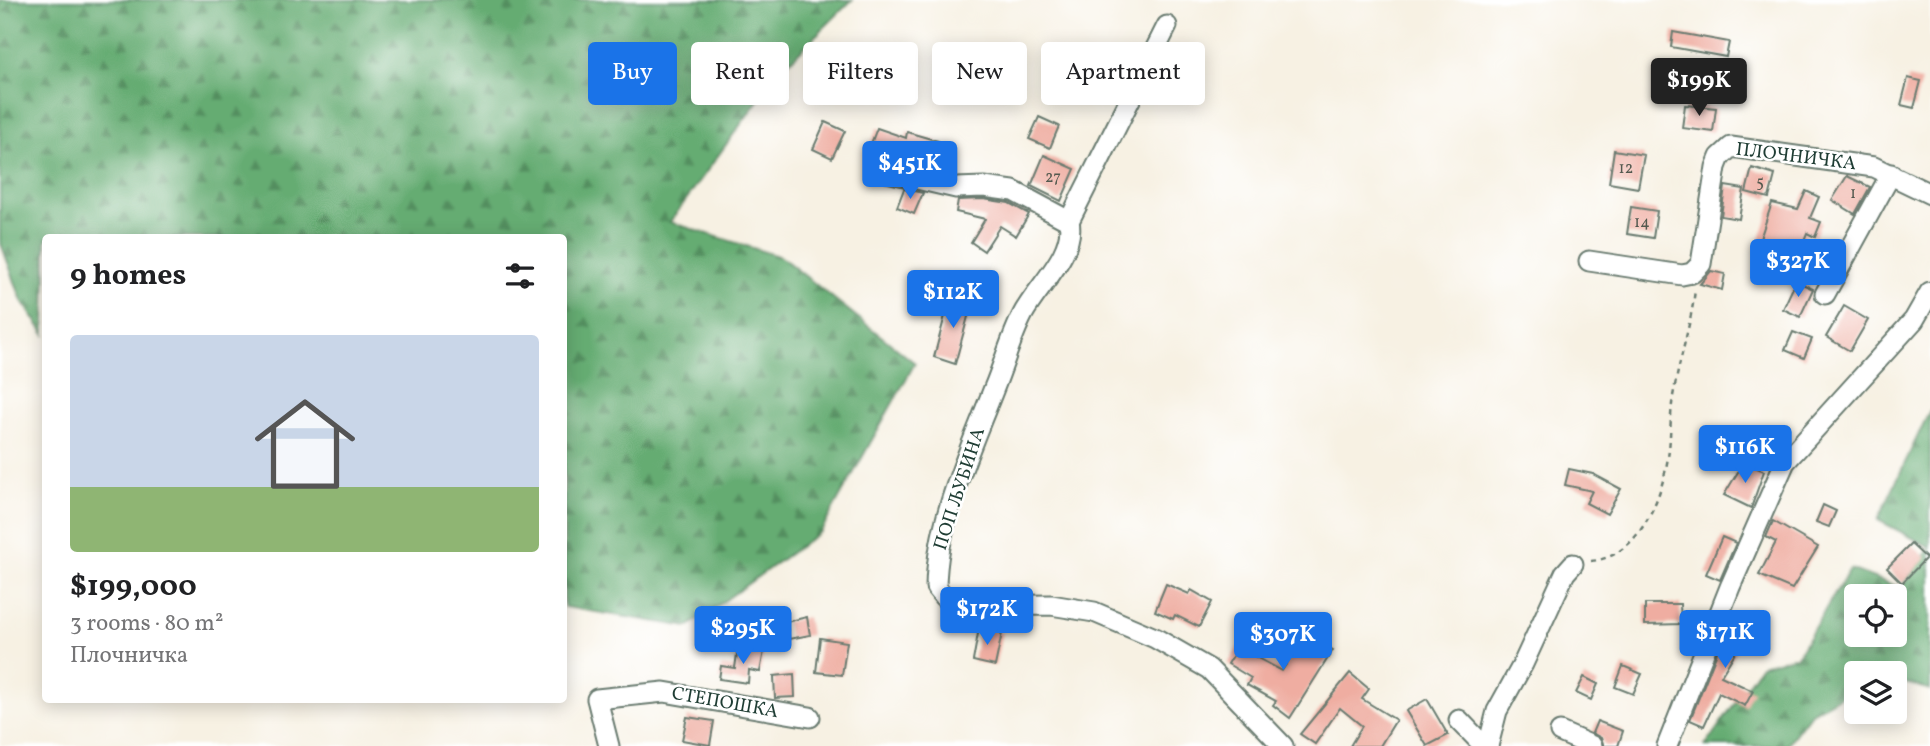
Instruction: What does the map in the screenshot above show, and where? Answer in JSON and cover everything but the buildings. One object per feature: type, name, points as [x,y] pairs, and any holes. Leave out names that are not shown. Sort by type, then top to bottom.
[{"type":"street","name":"ПОП ЉУБИНА","points":[[1167,26],[1069,221],[1071,229],[1066,248],[1023,314],[975,438],[936,562],[936,586],[944,597],[976,606],[1051,605],[1094,612],[1155,638],[1209,669],[1283,746]]},
{"type":"street","name":"ПЛОЧНИЧКА","points":[[1692,273],[1701,264],[1716,167],[1725,150],[1731,147],[1874,167],[1930,194]]},
{"type":"street","points":[[887,172],[956,188],[984,187],[1013,191],[1069,221]]},
{"type":"street","points":[[1825,294],[1891,174]]},
{"type":"street","points":[[1589,261],[1682,275],[1692,273]]},
{"type":"street","points":[[1667,746],[1730,587],[1785,462],[1914,320],[1930,292]]},
{"type":"street","points":[[1459,720],[1486,746],[1497,711],[1573,564]]},
{"type":"street","name":"СТЕПОШКА","points":[[610,746],[597,699],[664,692],[810,717]]},
{"type":"street","points":[[1559,732],[1592,746]]},
{"type":"path","points":[[1573,564],[1608,558],[1623,549],[1639,533],[1656,498],[1666,466],[1673,393],[1694,298],[1692,273]]},
{"type":"green space","points":[[0,0],[852,0],[809,42],[803,42],[803,48],[789,62],[789,42],[691,42],[691,105],[755,105],[670,222],[781,257],[915,363],[821,531],[688,627],[567,607],[567,234],[42,234],[42,330],[22,301],[0,241]]},
{"type":"green space","points":[[1930,410],[1930,547],[1878,520]]},
{"type":"green space","points":[[1930,548],[1930,690],[1907,683],[1907,661],[1844,661],[1844,694],[1811,713],[1786,746],[1705,746],[1761,665],[1797,656],[1850,569],[1890,584],[1844,584],[1844,647],[1907,647],[1907,584],[1904,584]]}]
